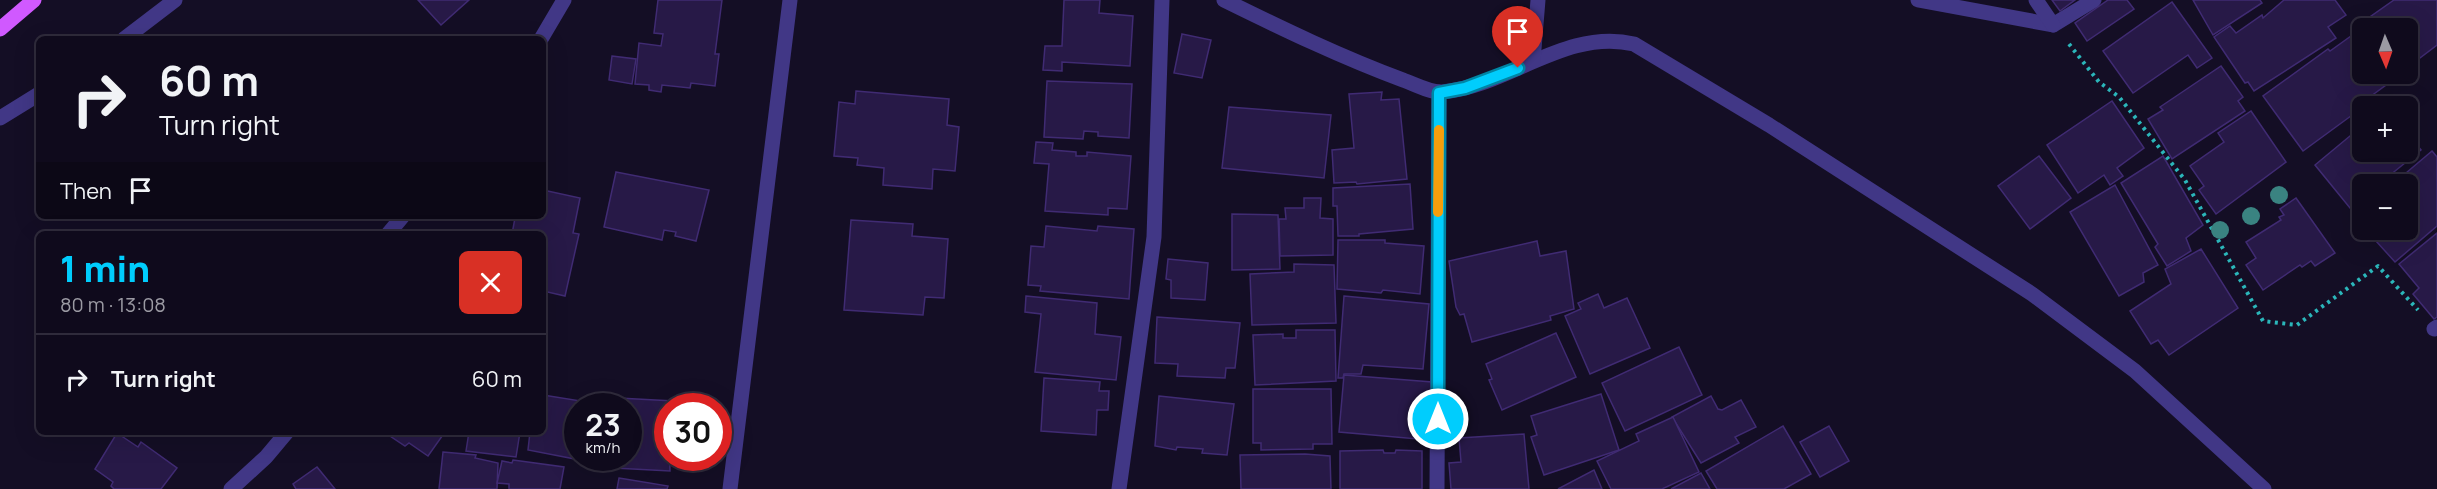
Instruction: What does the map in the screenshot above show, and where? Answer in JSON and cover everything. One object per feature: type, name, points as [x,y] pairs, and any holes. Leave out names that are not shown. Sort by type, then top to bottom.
[{"type":"main road","points":[[0,29],[34,0]]},
{"type":"street","points":[[128,36],[175,0]]},
{"type":"street","points":[[543,36],[564,0]]},
{"type":"street","points":[[730,489],[790,0]]},
{"type":"street","points":[[1119,489],[1154,237],[1162,0]]},
{"type":"street","points":[[1224,0],[1309,42],[1439,93],[1486,81],[1589,41],[1615,40],[1634,44],[1769,125],[2032,294],[2135,371],[2264,489]]},
{"type":"street","points":[[1533,61],[1538,0]]},
{"type":"street","points":[[1918,0],[2054,25],[2094,0]]},
{"type":"street","points":[[2036,0],[2054,25]]},
{"type":"street","points":[[1437,489],[1439,93]]},
{"type":"street","points":[[0,118],[36,95]]},
{"type":"street","points":[[390,231],[400,219]]},
{"type":"street","points":[[231,489],[266,457],[284,435]]},
{"type":"path","points":[[2054,25],[2099,82],[2119,97],[2185,180],[2263,321],[2297,325],[2378,266],[2436,328]]},
{"type":"building","points":[[418,0],[469,0],[441,25]]},
{"type":"building","points":[[658,0],[722,0],[715,54],[719,54],[715,86],[691,83],[690,88],[662,85],[661,92],[649,90],[649,85],[635,84],[639,43],[661,46],[663,34],[654,33]]},
{"type":"building","points":[[1064,0],[1100,0],[1099,13],[1133,16],[1130,66],[1062,62],[1062,71],[1043,70],[1045,46],[1062,46]]},
{"type":"building","points":[[2052,0],[2075,0],[2060,11]]},
{"type":"building","points":[[2108,0],[2127,0],[2134,9],[2087,41],[2075,23]]},
{"type":"building","points":[[2193,0],[2260,0],[2262,3],[2213,35]]},
{"type":"building","points":[[2284,0],[2335,0],[2346,15],[2328,27],[2336,38],[2254,91],[2248,82],[2245,83],[2214,37],[2230,26],[2236,33],[2262,15],[2263,18]]},
{"type":"building","points":[[2394,0],[2437,0],[2437,45],[2418,59],[2418,18],[2368,18]]},
{"type":"building","points":[[2172,2],[2212,58],[2197,68],[2188,55],[2133,93],[2103,51]]},
{"type":"building","points":[[1182,34],[1211,40],[1202,78],[1174,73]]},
{"type":"building","points":[[2351,36],[2352,84],[2386,85],[2371,96],[2352,96],[2352,115],[2303,151],[2263,96],[2328,49],[2330,51]]},
{"type":"building","points":[[612,56],[636,59],[632,84],[609,80]]},
{"type":"building","points":[[2221,66],[2243,97],[2238,101],[2245,111],[2172,159],[2148,119],[2163,110],[2160,107]]},
{"type":"building","points":[[1047,81],[1132,84],[1129,138],[1098,136],[1098,132],[1084,131],[1083,139],[1044,137]]},
{"type":"building","points":[[856,91],[949,99],[947,125],[959,127],[955,171],[933,169],[932,189],[883,185],[884,168],[857,165],[858,158],[834,156],[839,102],[855,104]]},
{"type":"building","points":[[1382,92],[1381,100],[1399,99],[1407,179],[1357,184],[1356,182],[1334,183],[1332,150],[1354,148],[1349,94]]},
{"type":"building","points":[[2112,101],[2144,148],[2117,168],[2123,176],[2110,185],[2104,175],[2078,193],[2047,145]]},
{"type":"building","points":[[1229,107],[1331,115],[1324,178],[1222,168]]},
{"type":"building","points":[[2251,111],[2286,162],[2216,214],[2199,190],[2204,186],[2190,166],[2224,142],[2218,133]]},
{"type":"building","points":[[2352,134],[2352,162],[2406,162],[2391,174],[2352,174],[2352,206],[2350,208],[2315,165]]},
{"type":"building","points":[[1036,142],[1053,143],[1052,150],[1076,152],[1076,156],[1087,156],[1087,152],[1131,156],[1127,209],[1108,208],[1108,215],[1045,211],[1049,164],[1034,163]]},
{"type":"building","points":[[2432,151],[2437,157],[2437,226],[2395,262],[2375,240],[2418,240],[2418,174],[2405,174]]},
{"type":"building","points":[[2039,156],[2071,198],[2030,229],[1998,186]]},
{"type":"building","points":[[2163,156],[2203,225],[2186,238],[2191,251],[2167,266],[2155,247],[2158,244],[2121,183]]},
{"type":"building","points":[[616,172],[709,190],[696,241],[675,236],[676,232],[664,230],[662,240],[604,227]]},
{"type":"building","points":[[1410,184],[1413,229],[1359,234],[1359,236],[1338,236],[1337,206],[1333,206],[1333,188]]},
{"type":"building","points":[[2115,185],[2158,265],[2143,273],[2144,282],[2119,296],[2070,212]]},
{"type":"building","points":[[546,191],[580,198],[573,233],[579,234],[565,296],[546,292],[546,231],[513,231],[515,219],[546,219]]},
{"type":"building","points":[[1304,198],[1321,198],[1320,218],[1333,219],[1333,255],[1280,256],[1279,219],[1286,219],[1285,208],[1304,208]]},
{"type":"building","points":[[2296,198],[2335,253],[2315,266],[2311,261],[2302,267],[2300,265],[2263,290],[2246,265],[2256,258],[2246,242],[2281,220],[2279,217],[2284,215],[2280,209]]},
{"type":"building","points":[[1232,214],[1278,215],[1280,269],[1232,270]]},
{"type":"building","points":[[851,220],[913,224],[912,236],[948,239],[944,298],[925,297],[923,315],[844,310]]},
{"type":"building","points":[[1046,226],[1097,231],[1098,226],[1134,229],[1129,299],[1040,291],[1041,286],[1028,285],[1031,246],[1044,247]]},
{"type":"building","points":[[2437,233],[2437,317],[2434,319],[2413,294],[2419,288],[2399,264]]},
{"type":"building","points":[[1338,240],[1385,240],[1385,243],[1424,246],[1420,294],[1337,289]]},
{"type":"building","points":[[1537,241],[1540,256],[1566,251],[1574,309],[1550,316],[1551,320],[1472,342],[1464,314],[1460,315],[1456,307],[1449,261]]},
{"type":"building","points":[[2201,249],[2238,308],[2169,355],[2158,340],[2151,344],[2130,311],[2171,284],[2165,269]]},
{"type":"building","points":[[1168,259],[1208,263],[1205,300],[1171,298],[1171,280],[1166,279]]},
{"type":"building","points":[[1294,264],[1334,265],[1336,323],[1252,325],[1250,274],[1294,272]]},
{"type":"building","points":[[1598,294],[1604,308],[1627,298],[1650,348],[1590,374],[1565,316],[1581,309],[1578,303]]},
{"type":"building","points":[[1026,296],[1097,303],[1095,334],[1121,337],[1116,380],[1035,372],[1041,314],[1025,312]]},
{"type":"building","points":[[1344,296],[1429,304],[1423,369],[1363,365],[1361,374],[1344,374],[1343,378],[1338,378]]},
{"type":"building","points":[[1157,317],[1240,323],[1235,368],[1226,368],[1225,378],[1177,376],[1178,364],[1155,363]]},
{"type":"building","points":[[1296,330],[1335,330],[1336,381],[1255,385],[1253,335],[1283,334],[1283,338],[1296,338]]},
{"type":"building","points":[[1556,333],[1576,377],[1502,410],[1489,380],[1492,379],[1486,364]]},
{"type":"building","points":[[1679,347],[1702,395],[1625,431],[1602,383]]},
{"type":"building","points":[[1344,375],[1432,382],[1429,440],[1339,432]]},
{"type":"building","points":[[1044,378],[1100,382],[1099,391],[1109,391],[1108,410],[1097,410],[1096,435],[1041,431]]},
{"type":"building","points":[[1253,389],[1331,389],[1332,444],[1313,444],[1313,449],[1261,450],[1261,443],[1253,443]]},
{"type":"building","points":[[1601,394],[1619,450],[1544,475],[1531,437],[1537,435],[1531,416]]},
{"type":"building","points":[[546,395],[564,398],[564,457],[528,450],[530,435],[546,435]]},
{"type":"building","points":[[1159,396],[1234,404],[1227,455],[1202,453],[1203,449],[1177,447],[1176,450],[1155,446]]},
{"type":"building","points":[[1711,396],[1718,409],[1722,410],[1741,400],[1756,427],[1735,437],[1739,443],[1701,463],[1672,417]]},
{"type":"building","points":[[642,399],[654,400],[654,470],[642,470]]},
{"type":"building","points":[[1673,417],[1699,472],[1662,489],[1611,489],[1597,461],[1639,441],[1636,434]]},
{"type":"building","points":[[1783,426],[1811,474],[1784,489],[1717,489],[1706,471]]},
{"type":"building","points":[[1829,426],[1849,461],[1820,477],[1800,442]]},
{"type":"building","points":[[1524,434],[1529,489],[1451,489],[1449,463],[1461,462],[1459,438]]},
{"type":"building","points":[[116,435],[120,435],[138,447],[141,442],[177,468],[161,489],[114,489],[111,486],[113,482],[95,469]]},
{"type":"building","points":[[388,435],[443,435],[428,456],[409,443],[405,446]]},
{"type":"building","points":[[469,435],[520,435],[516,457],[466,451]]},
{"type":"building","points":[[1383,450],[1384,453],[1395,453],[1396,450],[1422,451],[1422,489],[1340,489],[1340,451]]},
{"type":"building","points":[[443,452],[476,455],[475,458],[498,463],[497,489],[439,489]]},
{"type":"building","points":[[1240,455],[1330,456],[1331,489],[1241,489]]},
{"type":"building","points":[[513,460],[564,467],[560,489],[509,489],[509,484],[497,483],[502,461],[512,463]]},
{"type":"building","points":[[317,467],[335,489],[296,489],[293,484]]},
{"type":"building","points":[[1594,470],[1602,489],[1558,489]]},
{"type":"building","points":[[1701,473],[1710,489],[1671,489]]},
{"type":"building","points":[[619,478],[668,486],[667,489],[617,489]]},
{"type":"slow traffic","points":[[1438,212],[1439,130]]},
{"type":"route","points":[[1438,419],[1439,93],[1465,88],[1518,68]]}]
